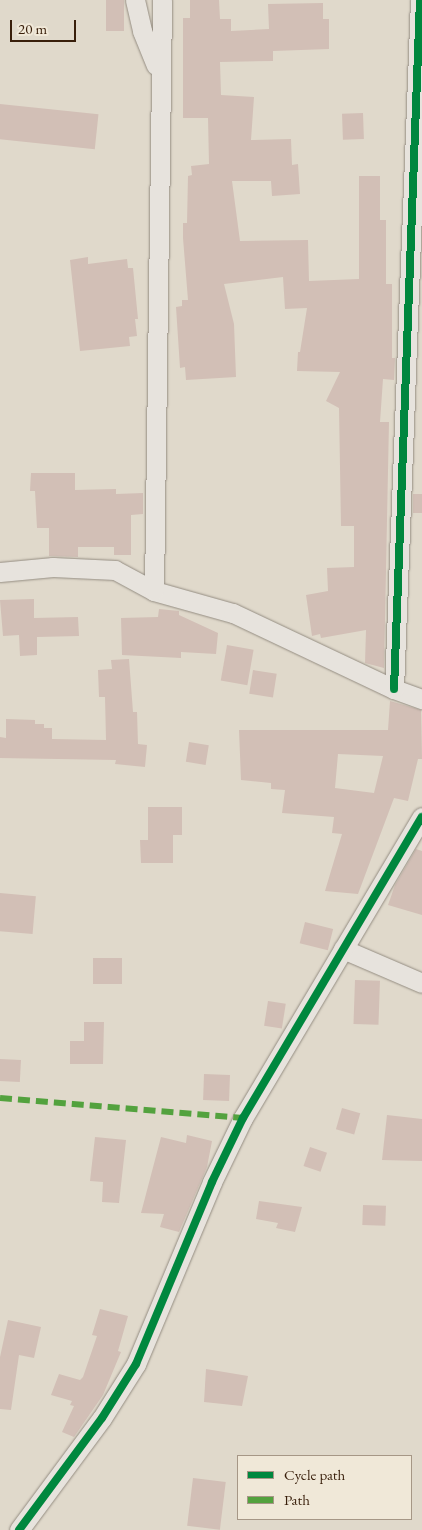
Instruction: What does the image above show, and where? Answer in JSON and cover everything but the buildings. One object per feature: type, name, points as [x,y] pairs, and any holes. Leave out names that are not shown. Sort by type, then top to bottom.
[{"type":"street","points":[[134,0],[142,31],[160,73]]},
{"type":"street","points":[[154,591],[162,0]]},
{"type":"street","points":[[394,689],[414,357],[420,0]]},
{"type":"street","points":[[0,572],[53,567],[115,570],[154,591],[232,613],[394,689],[422,699]]},
{"type":"street","points":[[19,1530],[102,1418],[136,1364],[212,1182],[243,1118],[422,817]]},
{"type":"street","points":[[343,949],[422,983]]},
{"type":"marked path","points":[[0,1098],[243,1118]]},
{"type":"cycle path","points":[[394,689],[420,0]]},
{"type":"cycle path","points":[[19,1530],[102,1418],[136,1364],[212,1182],[243,1118],[422,817]]}]
